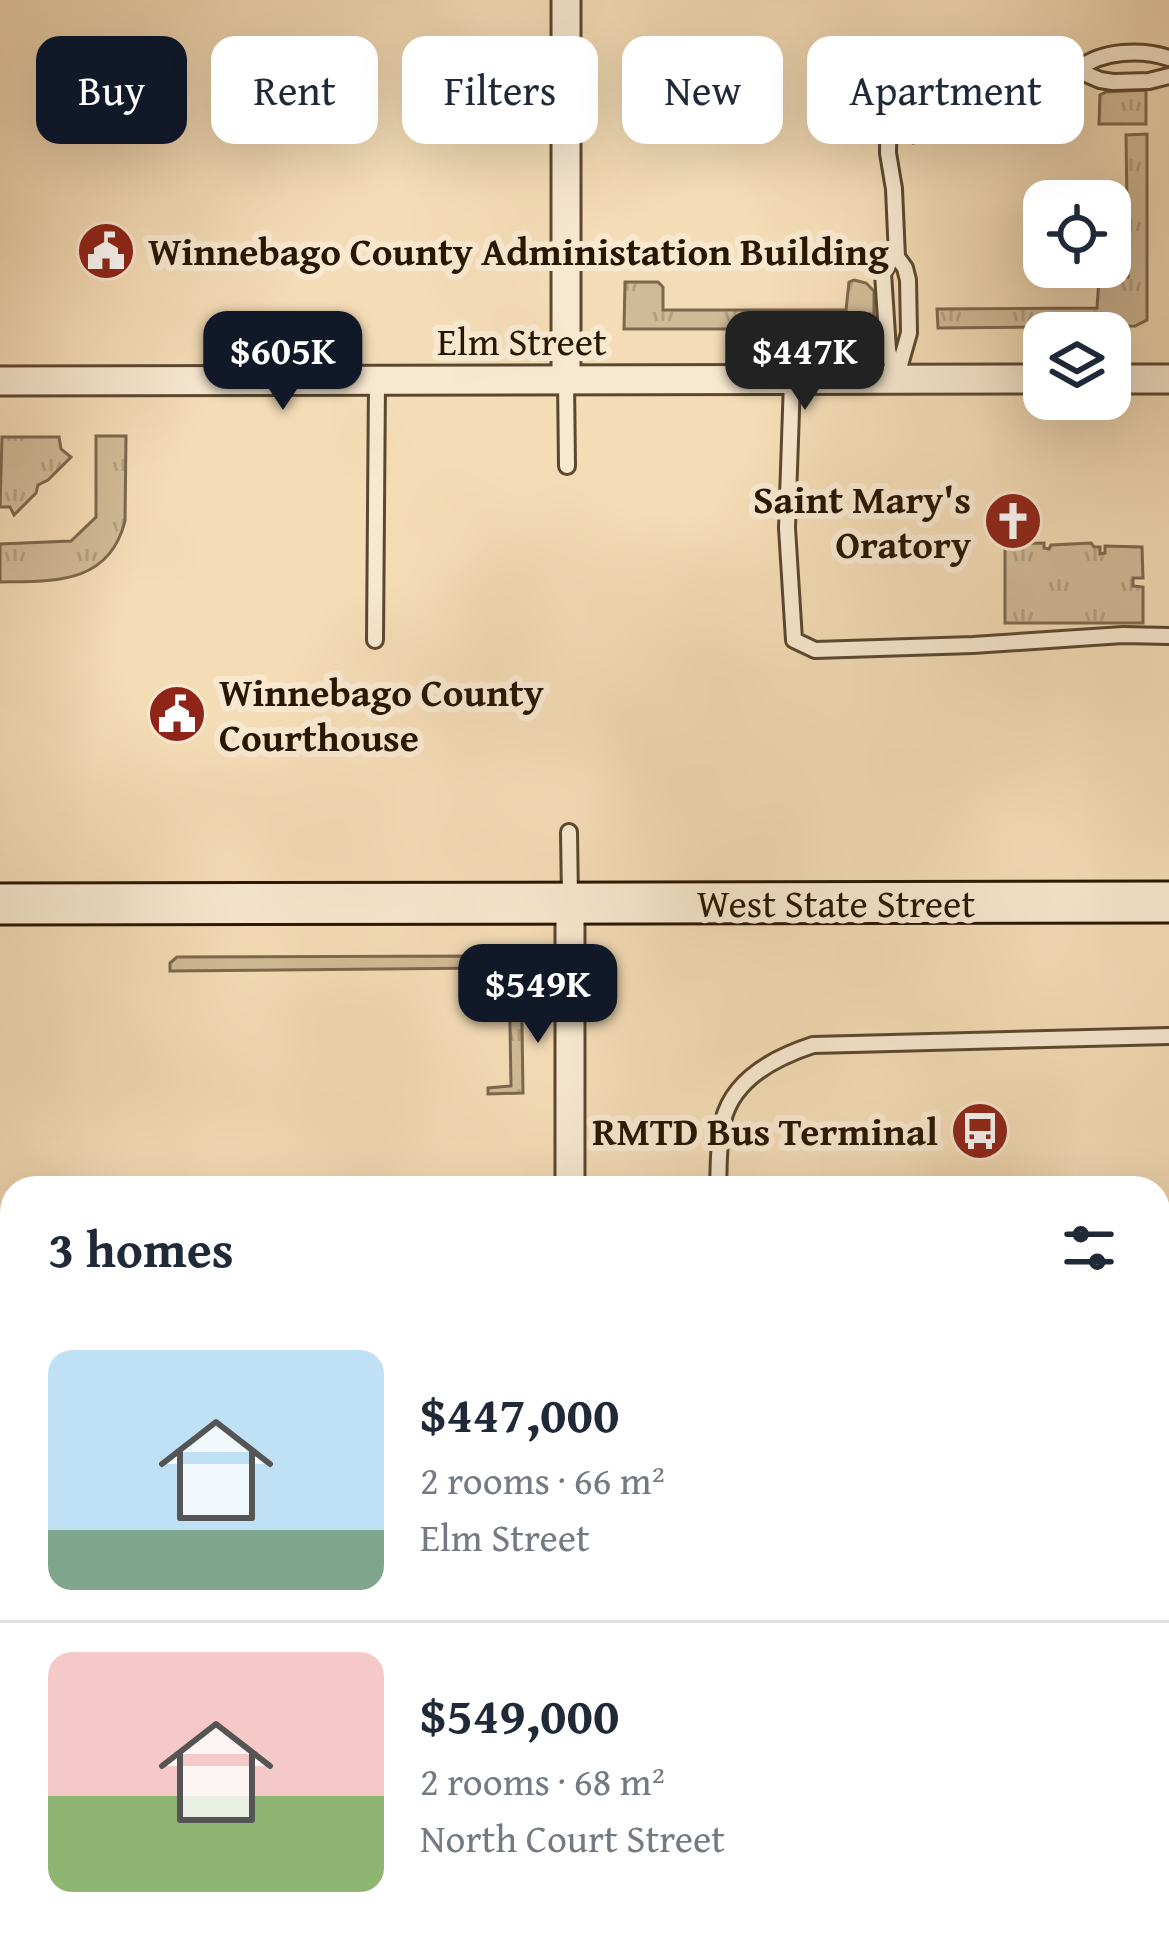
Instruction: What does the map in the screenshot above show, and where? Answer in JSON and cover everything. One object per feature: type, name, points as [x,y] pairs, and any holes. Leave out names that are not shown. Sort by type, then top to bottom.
[{"type":"main road","name":"West State Street","points":[[0,904],[1169,902]]},
{"type":"street","points":[[566,0],[566,380]]},
{"type":"street","name":"Elm Street","points":[[0,381],[1023,379]]},
{"type":"street","points":[[1131,379],[1169,379]]},
{"type":"street","points":[[570,904],[570,1176]]},
{"type":"lane","points":[[1084,66],[1099,56],[1156,54],[1169,58]]},
{"type":"lane","points":[[1084,72],[1113,82],[1169,76]]},
{"type":"lane","points":[[888,144],[897,256],[908,280],[909,333],[896,380]]},
{"type":"lane","points":[[896,380],[888,350],[883,273],[897,256]]},
{"type":"lane","points":[[566,380],[567,466]]},
{"type":"lane","points":[[375,640],[376,381]]},
{"type":"lane","points":[[792,382],[787,528],[794,640],[815,650],[1169,636]]},
{"type":"lane","points":[[569,832],[570,904]]},
{"type":"lane","points":[[719,1176],[728,1106],[762,1067],[813,1045],[1169,1036]]},
{"type":"green space","points":[[1146,90],[1146,124],[1099,124],[1100,95]]},
{"type":"green space","points":[[1147,134],[1147,320],[1131,326],[1131,312],[1023,312],[1023,327],[938,328],[937,309],[1097,308],[1098,288],[1131,288],[1126,135]]},
{"type":"green space","points":[[625,282],[658,282],[663,287],[663,310],[846,310],[849,282],[874,291],[874,329],[624,329]]},
{"type":"green space","points":[[96,436],[126,436],[125,521],[117,542],[106,557],[76,575],[0,582],[0,544],[71,541],[96,517]]},
{"type":"green space","points":[[2,437],[59,437],[61,449],[71,457],[38,485],[14,515],[10,507],[0,507]]},
{"type":"green space","points":[[1044,543],[1049,549],[1051,545],[1091,543],[1100,547],[1100,554],[1105,553],[1105,546],[1142,547],[1143,578],[1133,578],[1133,586],[1143,587],[1143,623],[1005,623],[1005,544]]},
{"type":"green space","points":[[483,956],[484,968],[170,971],[177,957]]},
{"type":"green space","points":[[494,957],[521,957],[523,1093],[488,1094],[488,1088],[511,1086],[509,968],[494,967]]},
{"type":"place","name":"Winnebago County Administation Building","points":[[106,251]]},
{"type":"place","name":"Saint Mary's Oratory","points":[[1013,521]]},
{"type":"place","name":"Winnebago County Courthouse","points":[[177,714]]},
{"type":"place","name":"RMTD Bus Terminal","points":[[980,1131]]}]
